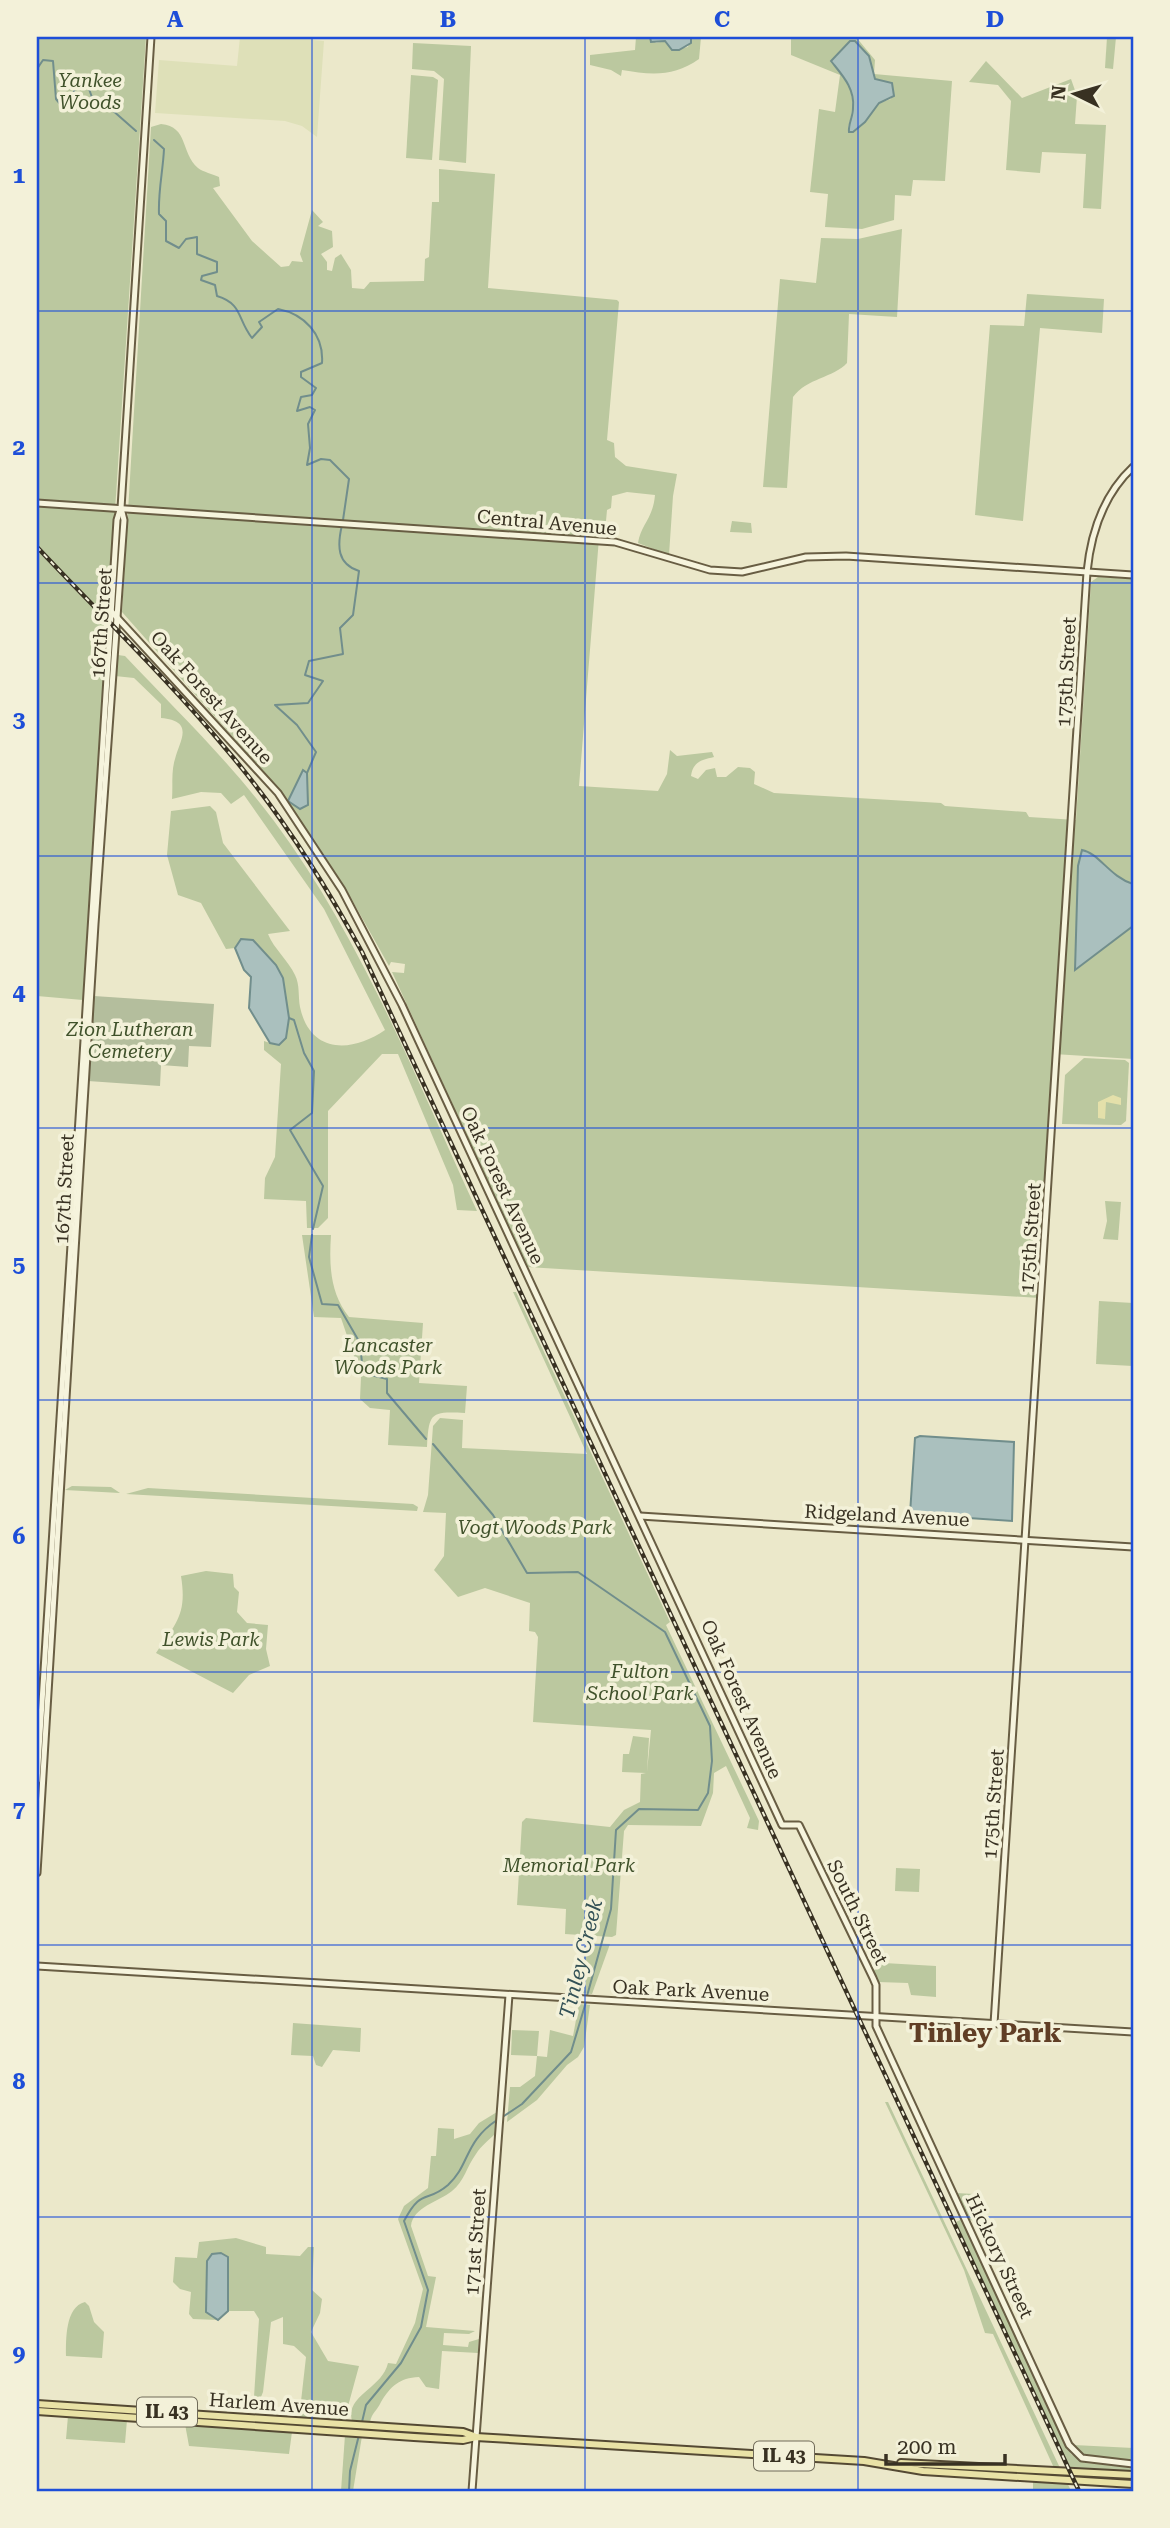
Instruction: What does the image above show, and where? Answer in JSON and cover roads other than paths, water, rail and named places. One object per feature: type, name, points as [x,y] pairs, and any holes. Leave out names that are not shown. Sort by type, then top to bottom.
[{"type":"main road","name":"Harlem Avenue","points":[[37,2404],[359,2429]]},
{"type":"main road","name":"Harlem Avenue","points":[[37,2412],[463,2432],[476,2437],[892,2464],[922,2462],[1133,2475]]},
{"type":"main road","name":"Harlem Avenue","points":[[892,2464],[923,2471],[1133,2484]]},
{"type":"street","name":"167th Street","points":[[37,1781],[111,611],[117,520],[121,508],[151,37]]},
{"type":"street","name":"175th Street","points":[[994,2024],[1090,537],[1100,514],[1133,467]]},
{"type":"street","name":"Central Avenue","points":[[37,503],[615,542],[710,570],[742,572],[806,557],[846,556],[1133,575]]},
{"type":"street","name":"167th Street","points":[[37,1873],[95,924],[124,520],[121,508]]},
{"type":"street","name":"Oak Forest Avenue","points":[[111,611],[278,793],[348,902],[402,1005],[782,1825],[799,1825]]},
{"type":"street","name":"Ridgeland Avenue","points":[[640,1516],[1133,1547]]},
{"type":"street","name":"South Street","points":[[799,1825],[876,1985],[874,2017]]},
{"type":"street","name":"Oak Park Avenue","points":[[37,1966],[1133,2032]]},
{"type":"street","name":"171st Street","points":[[472,2491],[509,1995]]},
{"type":"street","name":"Hickory Street","points":[[874,2017],[1074,2452],[1088,2460],[1133,2464]]},
{"type":"water","points":[[650,37],[691,37],[691,43],[679,50],[672,50],[665,41],[651,42]]},
{"type":"water","points":[[850,41],[855,41],[869,56],[875,79],[892,83],[894,96],[879,103],[865,122],[853,132],[849,132],[853,111],[852,94],[847,82],[831,61]]},
{"type":"water","points":[[303,770],[307,773],[308,805],[300,809],[288,801]]},
{"type":"water","points":[[1082,850],[1133,884],[1133,926],[1075,970],[1078,866]]},
{"type":"water","points":[[241,939],[253,940],[276,965],[283,978],[289,1018],[286,1038],[279,1045],[270,1043],[249,1008],[251,977],[244,970],[235,948]]},
{"type":"water","points":[[920,1436],[1014,1442],[1012,1521],[910,1514],[915,1438]]},
{"type":"water","points":[[221,2253],[228,2257],[228,2311],[218,2320],[206,2312],[207,2261],[212,2254]]},
{"type":"waterway","points":[[37,69],[43,60],[53,61],[56,99],[65,110],[72,104],[76,79],[84,75],[94,103],[111,109],[136,131]]},
{"type":"waterway","points":[[154,140],[164,149],[159,214],[166,221],[166,241],[179,248],[186,239],[197,237],[197,254],[217,262],[217,272],[202,276],[201,280],[215,285],[217,296],[236,308],[252,338],[262,327],[259,322],[278,309],[296,315],[316,334],[322,363],[301,372],[301,377],[316,388],[312,395],[301,397],[297,411],[310,407],[315,410],[308,424],[310,448],[307,465],[321,459],[330,460],[349,479],[343,520]]},
{"type":"waterway","points":[[307,773],[316,752],[297,725],[275,705],[308,703],[323,681],[305,675],[309,661],[343,654],[340,628],[353,615],[359,571],[346,564],[340,553],[342,525]]},
{"type":"waterway","name":"Tinley Creek","points":[[289,1018],[294,1020],[304,1053],[314,1071],[312,1113],[290,1130],[323,1186],[313,1229]]},
{"type":"waterway","name":"Tinley Creek","points":[[312,1235],[309,1257],[322,1304],[338,1305],[360,1343],[363,1373],[387,1379],[387,1393],[426,1439]]},
{"type":"waterway","name":"Tinley Creek","points":[[433,1444],[493,1515],[527,1573],[578,1572],[665,1632],[710,1726],[712,1761],[708,1793],[698,1810],[639,1809],[616,1830],[611,1909],[587,1996]]},
{"type":"waterway","name":"Tinley Creek","points":[[504,2116],[522,2104],[571,2052],[586,2002]]},
{"type":"waterway","name":"Tinley Creek","points":[[362,2422],[366,2405],[401,2363],[421,2327],[428,2290],[404,2221],[415,2204],[448,2185],[479,2137],[497,2120]]},
{"type":"waterway","name":"Tinley Creek","points":[[349,2491],[350,2471],[361,2427]]},
{"type":"railway","points":[[37,547],[204,723],[245,773],[299,847],[362,952],[1079,2491]]},
{"type":"district","name":"Tinley Park","points":[[985,2033]]},
{"type":"park label","name":"Yankee Woods","points":[[90,91]]},
{"type":"park label","name":"Zion Lutheran Cemetery","points":[[130,1040]]},
{"type":"park label","name":"Lancaster Woods Park","points":[[388,1356]]},
{"type":"park label","name":"Vogt Woods Park","points":[[535,1527]]},
{"type":"park label","name":"Lewis Park","points":[[211,1639]]},
{"type":"park label","name":"Fulton School Park","points":[[640,1682]]},
{"type":"park label","name":"Memorial Park","points":[[569,1865]]}]
